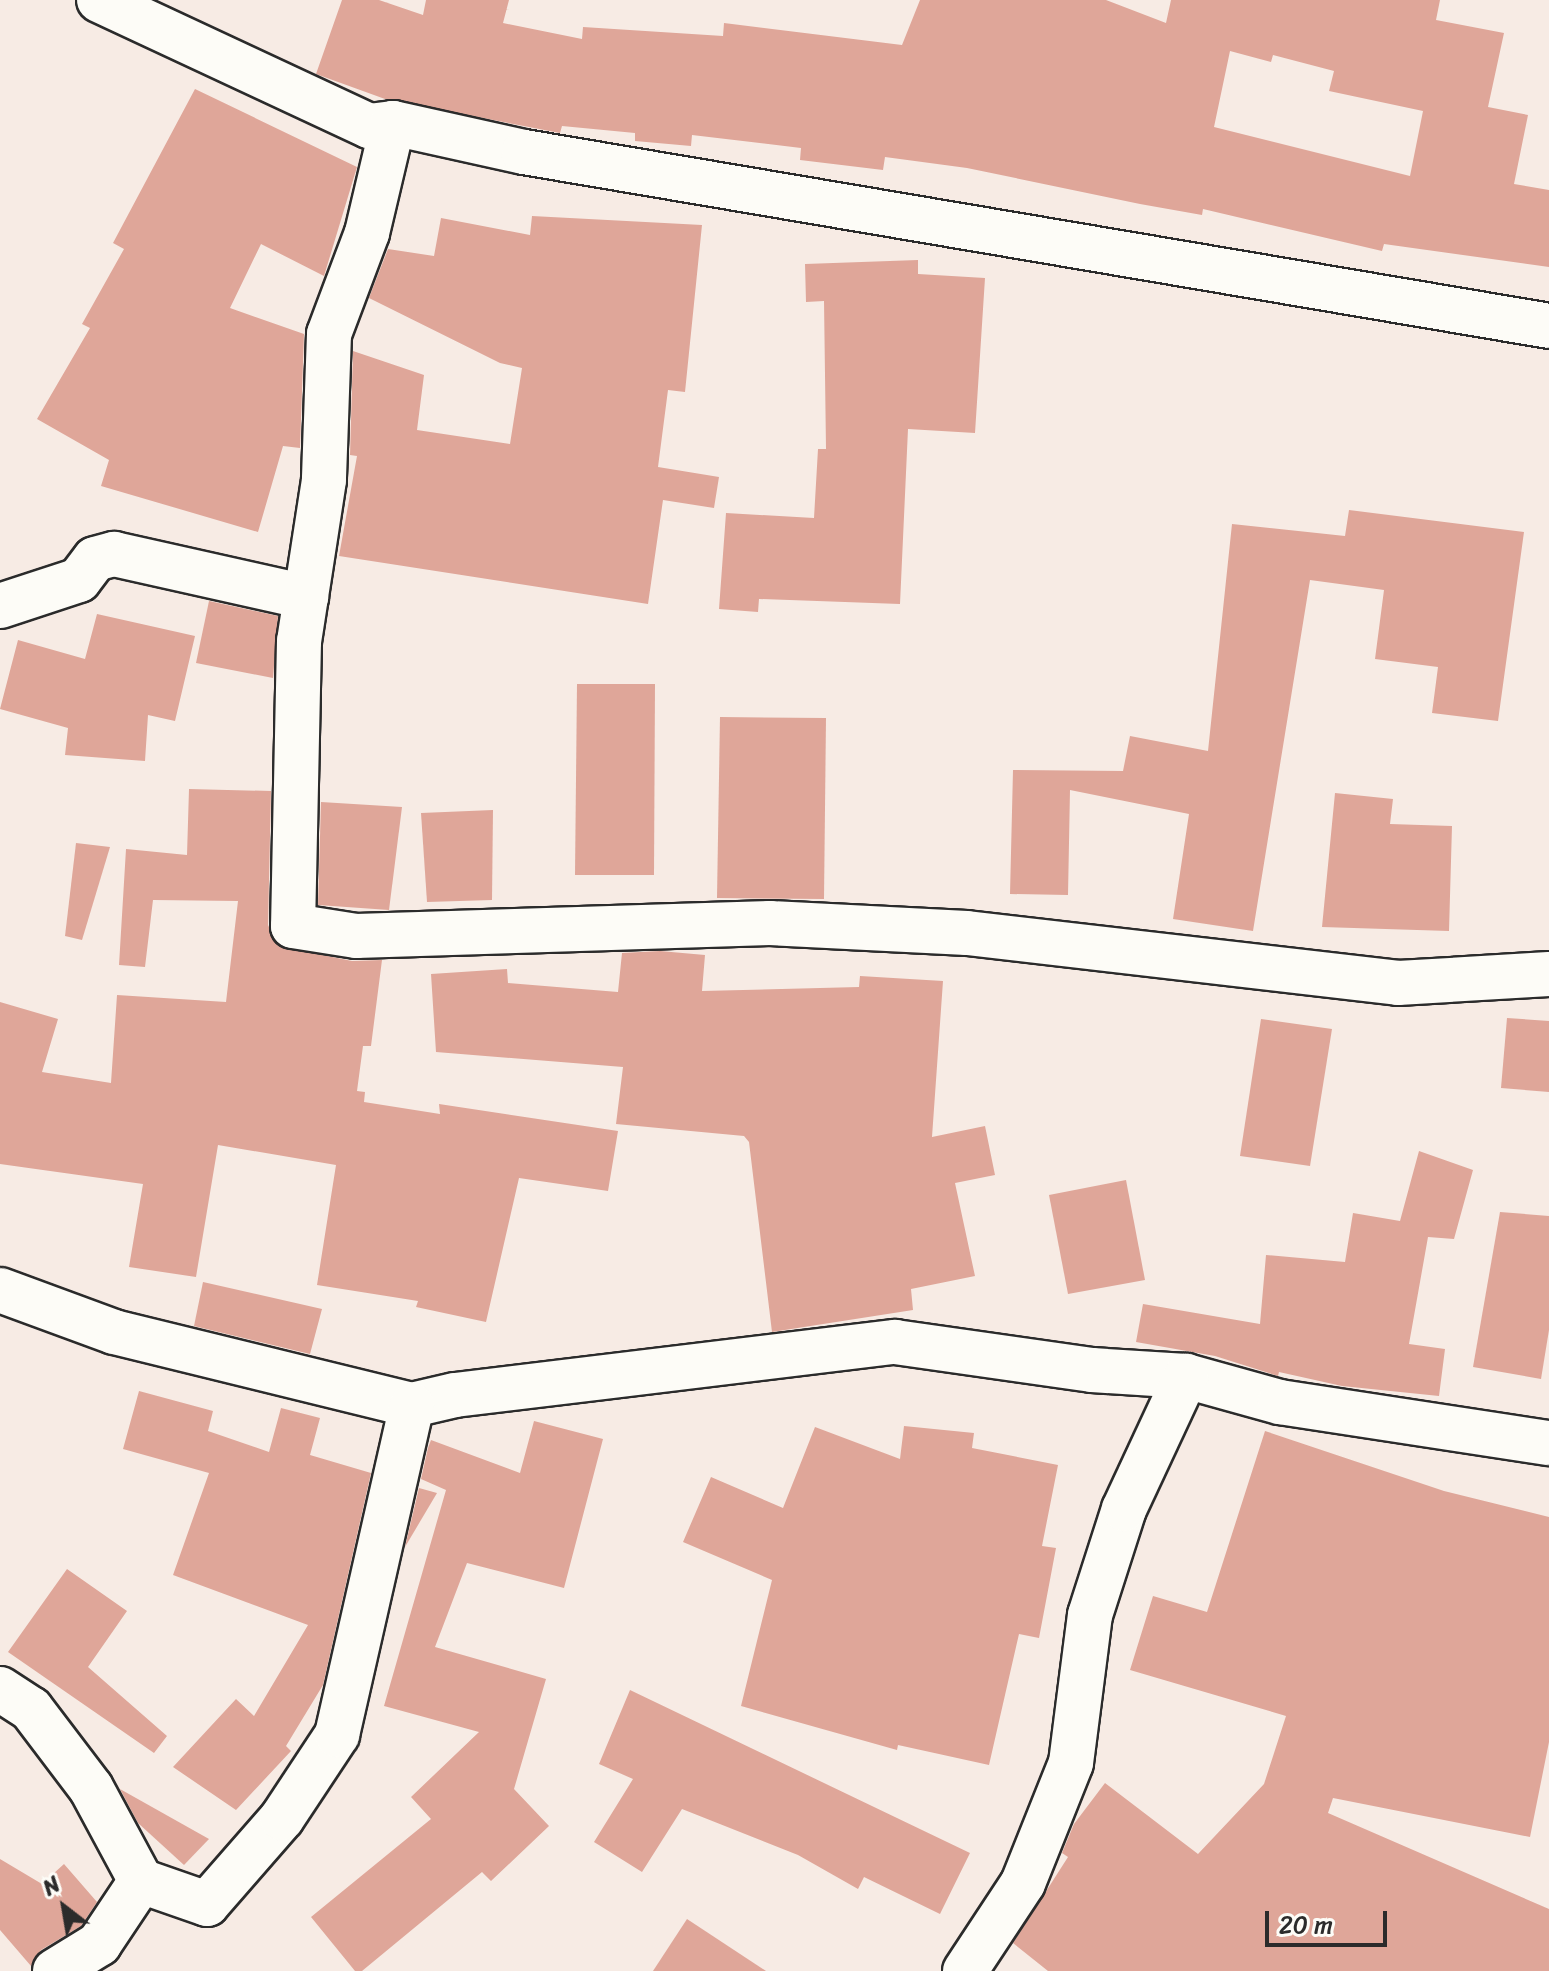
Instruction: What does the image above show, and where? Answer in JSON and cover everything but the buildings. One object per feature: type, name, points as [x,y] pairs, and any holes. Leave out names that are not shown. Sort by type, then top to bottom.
[{"type":"street","points":[[99,0],[369,126],[393,123],[539,155],[1549,326]]},
{"type":"street","points":[[393,123],[367,233],[329,334],[324,480],[299,641],[293,926],[372,936],[770,923],[967,933],[1398,983],[1549,974]]},
{"type":"street","points":[[0,606],[79,580],[95,559],[114,554],[306,597]]},
{"type":"street","points":[[0,1290],[114,1332],[412,1405],[455,1395],[895,1342],[1092,1370],[1186,1376],[1280,1402],[1549,1443]]},
{"type":"street","points":[[965,1971],[1023,1883],[1071,1763],[1090,1615],[1124,1509],[1186,1376]]},
{"type":"street","points":[[0,1689],[31,1709],[91,1788],[141,1881],[207,1904],[282,1818],[337,1735],[412,1405]]},
{"type":"street","points":[[55,1971],[99,1944],[141,1881]]}]
